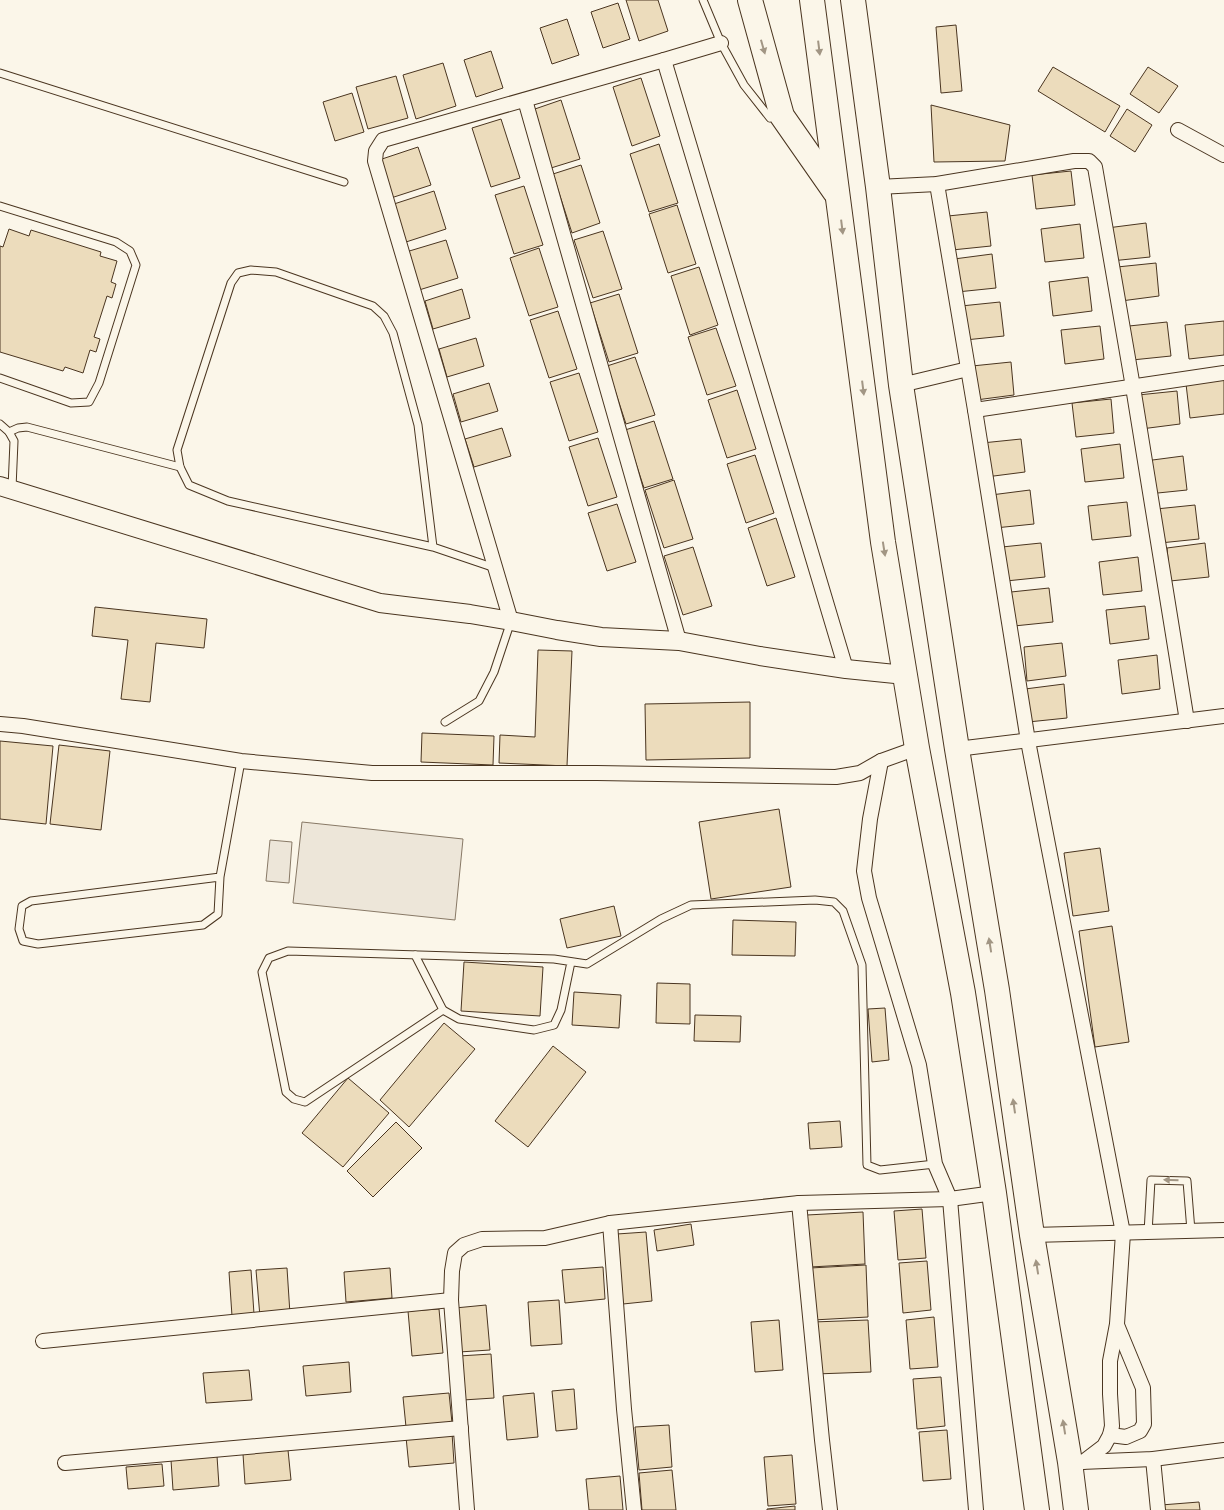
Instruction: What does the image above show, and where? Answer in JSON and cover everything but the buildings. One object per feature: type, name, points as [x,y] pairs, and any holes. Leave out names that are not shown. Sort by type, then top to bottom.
[{"type":"highway","points":[[750,0],[782,116],[838,196]]},
{"type":"highway","points":[[812,0],[883,542],[916,748],[963,993],[994,1193],[1036,1510]]},
{"type":"highway","points":[[853,0],[878,188],[901,385],[997,990],[1032,1235],[1076,1462],[1076,1510]]},
{"type":"highway","points":[[869,0],[878,188]]},
{"type":"street","points":[[511,620],[375,160],[376,151],[383,140],[720,43]]},
{"type":"street","points":[[664,60],[846,669]]},
{"type":"street","points":[[525,100],[679,641]]},
{"type":"street","points":[[1178,130],[1224,155]]},
{"type":"street","points":[[878,188],[937,184],[1074,161],[1089,160],[1095,167],[1187,721]]},
{"type":"street","points":[[937,184],[976,410],[1028,741],[1122,1233],[1117,1324],[1110,1361],[1112,1426],[1104,1446],[1076,1462]]},
{"type":"street","points":[[901,385],[968,369]]},
{"type":"street","points":[[976,410],[1224,373]]},
{"type":"street","points":[[6,487],[380,603],[511,620],[601,637],[679,641],[846,669],[904,675]]},
{"type":"street","points":[[958,749],[1224,716]]},
{"type":"street","points":[[0,724],[23,726],[241,761],[372,773],[588,773],[836,777],[860,773],[881,761],[916,748]]},
{"type":"street","points":[[881,761],[870,819],[864,871],[869,898],[919,1065],[935,1164],[950,1198],[976,1510]]},
{"type":"street","points":[[467,1510],[451,1300],[455,1253],[464,1245],[482,1239],[545,1238],[610,1223],[697,1213],[799,1204],[950,1198],[994,1193]]},
{"type":"street","points":[[799,1204],[830,1510]]},
{"type":"street","points":[[610,1223],[624,1409],[634,1510]]},
{"type":"street","points":[[1032,1235],[1224,1230]]},
{"type":"street","points":[[43,1341],[451,1300]]},
{"type":"street","points":[[1110,1435],[1126,1437],[1140,1431],[1144,1424],[1143,1388],[1117,1324]]},
{"type":"street","points":[[65,1463],[461,1428]]},
{"type":"street","points":[[1076,1462],[1153,1459],[1224,1450]]},
{"type":"street","points":[[1153,1459],[1158,1510]]},
{"type":"lane","points":[[704,0],[720,43],[744,85],[770,118]]},
{"type":"lane","points":[[0,73],[344,182]]},
{"type":"lane","points":[[0,206],[116,242],[130,251],[136,264],[99,382],[89,402],[71,403],[0,378]]},
{"type":"lane","points":[[433,547],[418,425],[393,333],[384,316],[373,306],[276,272],[251,270],[238,273],[231,283],[177,450],[180,467],[189,485],[228,500],[433,547],[496,568]]},
{"type":"lane","points":[[0,424],[9,432],[14,441],[6,487]]},
{"type":"lane","points":[[9,432],[27,427],[180,467]]},
{"type":"lane","points":[[445,722],[479,701],[494,672],[511,620]]},
{"type":"lane","points":[[220,877],[31,901],[22,906],[19,929],[23,941],[38,944],[203,925],[218,914],[220,877],[241,761]]},
{"type":"lane","points":[[443,1010],[304,1102],[294,1100],[286,1092],[262,972],[269,958],[288,951],[554,960],[587,964],[661,919],[691,905],[815,900],[834,902],[843,911],[862,965],[867,1165],[880,1170],[935,1164]]},
{"type":"lane","points":[[415,955],[443,1010],[459,1019],[534,1030],[554,1025],[562,1010],[571,962]]},
{"type":"lane","points":[[1148,1233],[1152,1180],[1187,1181],[1191,1231]]},
{"type":"shaded area","points":[[302,822],[463,839],[455,920],[293,903]]},
{"type":"shaded area","points":[[270,840],[292,842],[289,883],[266,881]]}]
